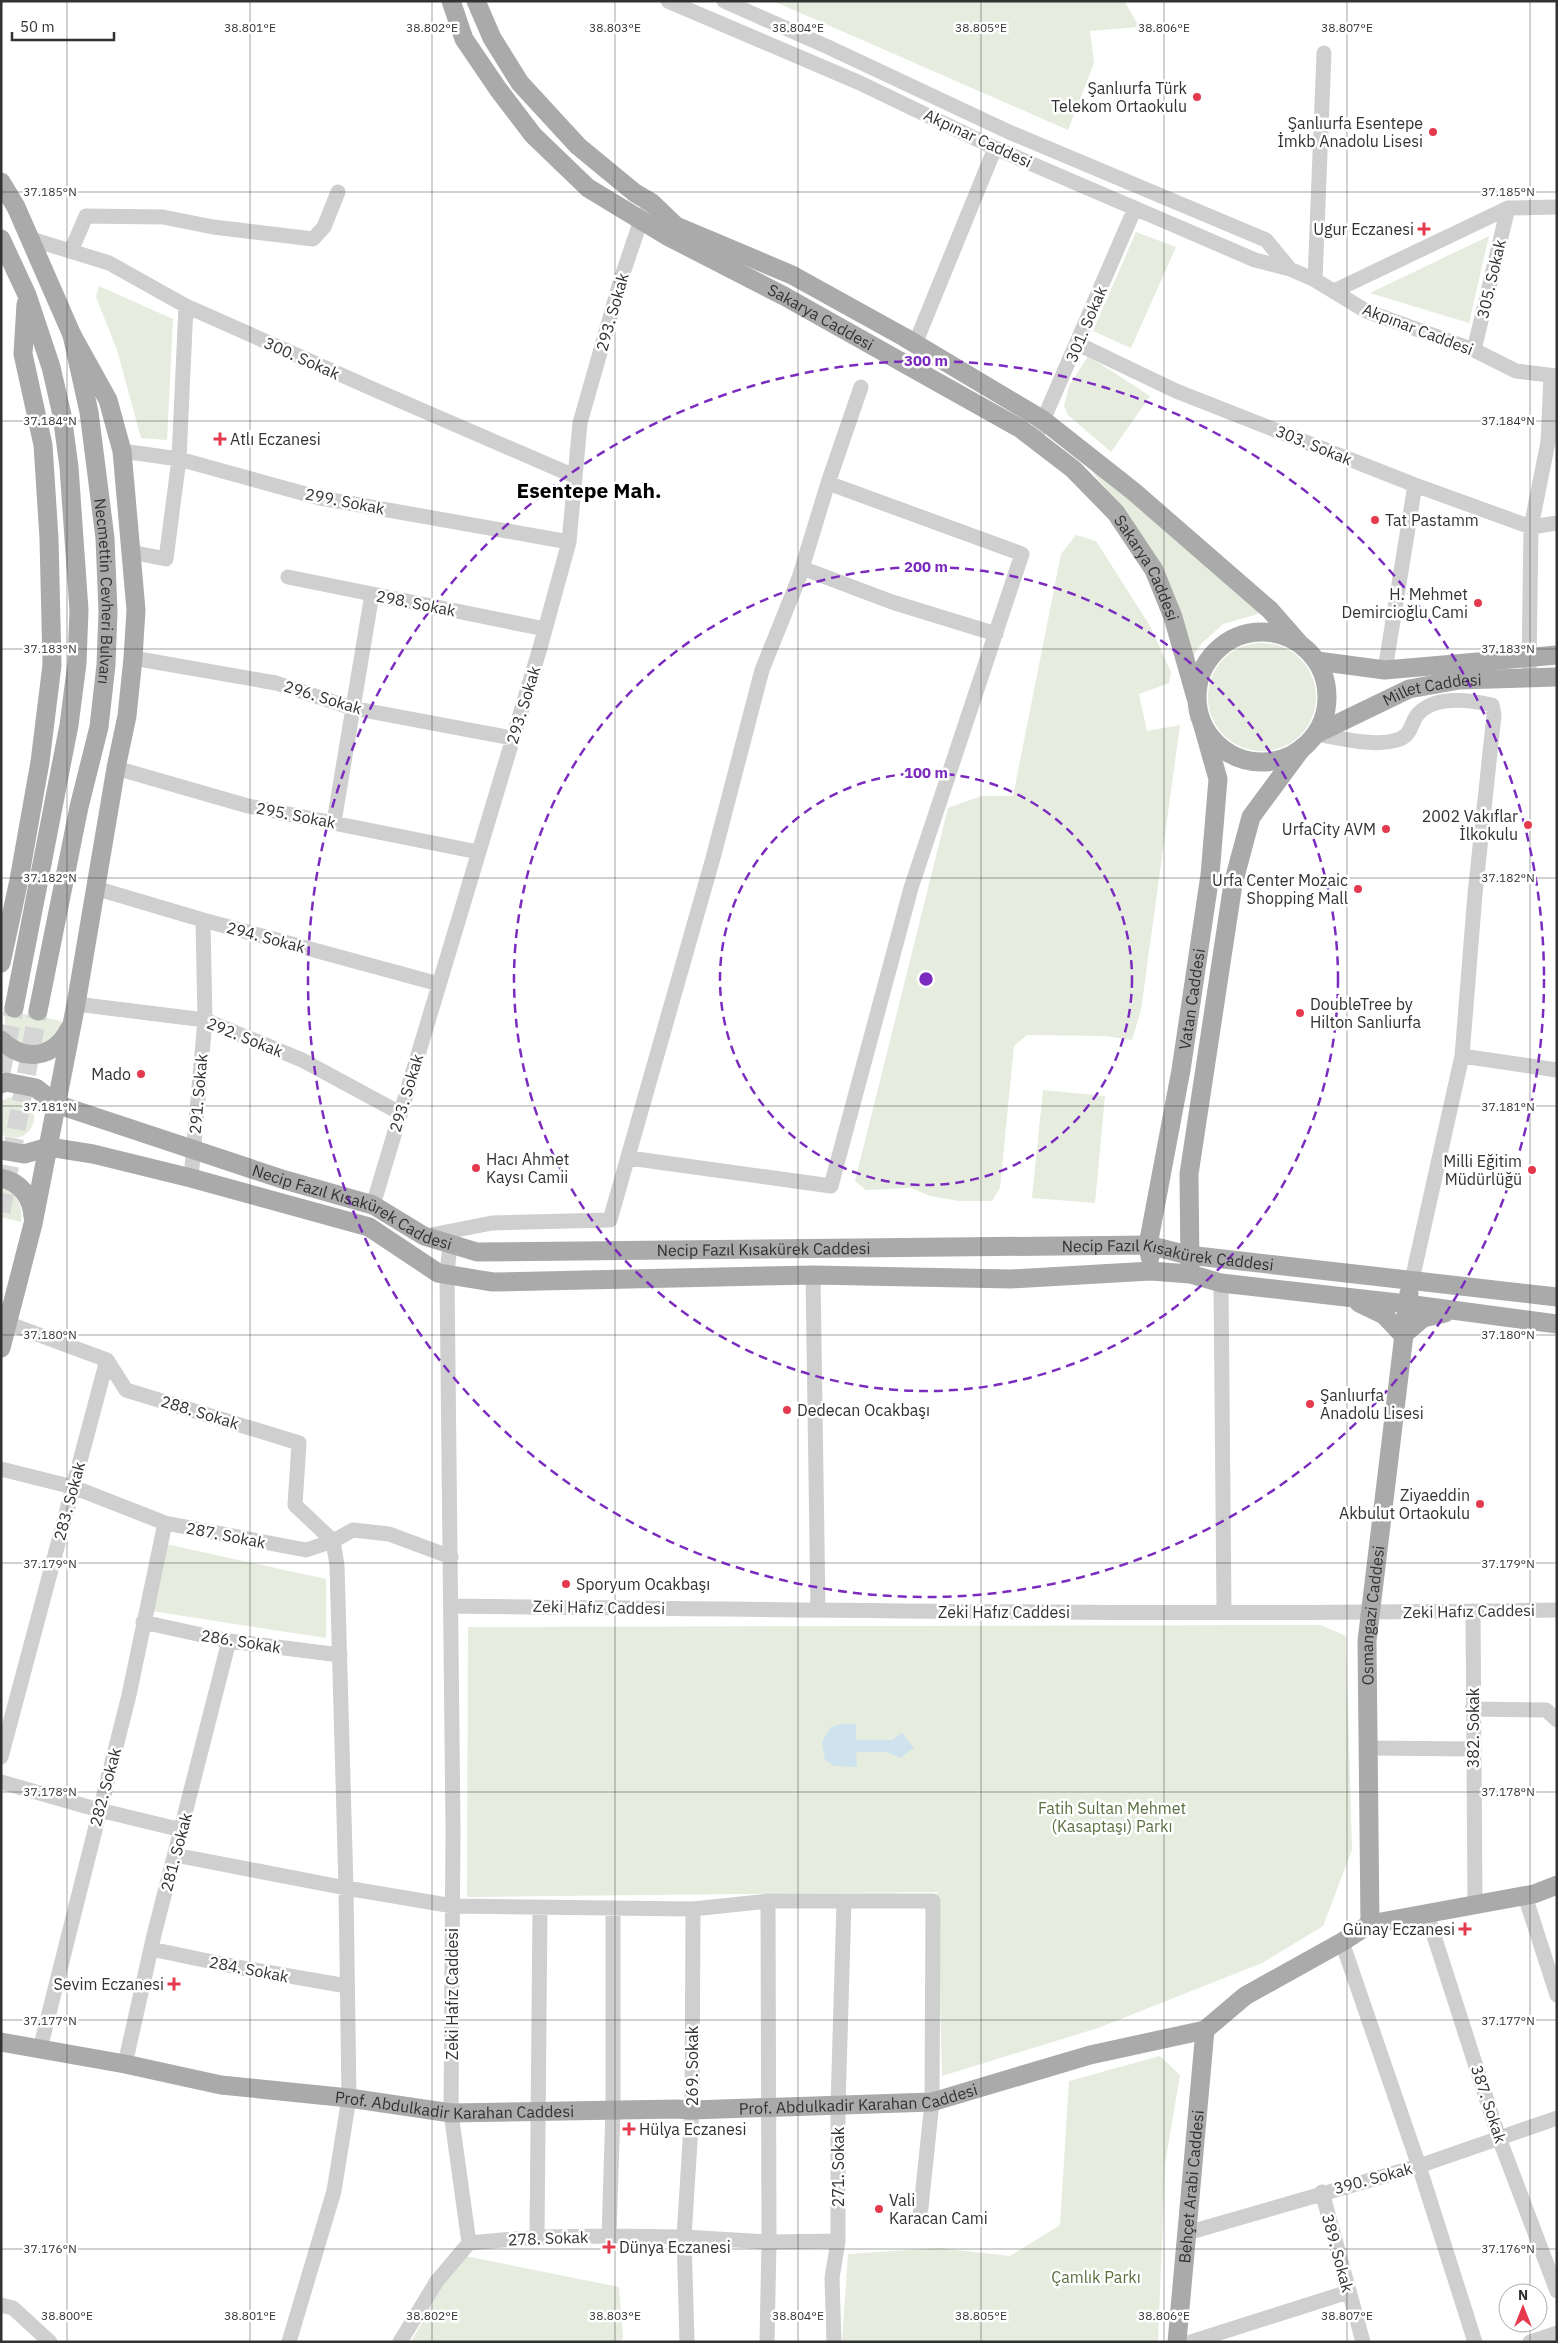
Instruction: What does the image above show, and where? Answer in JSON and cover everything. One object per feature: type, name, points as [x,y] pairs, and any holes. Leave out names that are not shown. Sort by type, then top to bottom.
[{"type":"main road","name":"Sakarya Caddesi","points":[[451,1],[464,39],[533,135],[588,188],[669,237],[793,301],[1021,429],[1074,469],[1116,513],[1154,570],[1173,617],[1196,698]]},
{"type":"main road","name":"Sakarya Caddesi","points":[[476,1],[492,38],[520,83],[578,146],[635,193],[652,203],[676,226],[792,275],[915,344],[1044,420],[1133,491],[1270,610],[1298,642]]},
{"type":"main road","name":"Necmettin Cevheri Bulvarı","points":[[1,182],[16,207],[72,335],[89,412],[104,529],[108,612],[106,665],[99,726],[79,806],[38,1011]]},
{"type":"main road","name":"Necmettin Cevheri Bulvarı","points":[[1,239],[27,295],[51,367],[62,415],[70,467],[79,610],[77,664],[69,725],[14,1008]]},
{"type":"main road","points":[[1,964],[19,880],[40,762],[52,665],[49,538],[43,445],[23,354],[27,295]]},
{"type":"main road","points":[[1,1348],[33,1224],[49,1147],[76,1004],[116,768],[128,716],[133,658],[136,610],[122,451],[108,400],[72,335]]},
{"type":"main road","points":[[1259,631],[1279,633],[1298,642],[1317,660],[1325,678],[1328,697],[1324,716],[1316,734],[1302,748],[1286,758],[1267,762],[1248,760],[1230,754],[1214,742],[1203,726],[1196,698],[1199,678],[1208,660],[1221,645],[1233,638],[1259,631]]},
{"type":"main road","name":"Millet Caddesi","points":[[1317,660],[1385,670],[1557,655]]},
{"type":"main road","name":"Millet Caddesi","points":[[1316,734],[1409,689],[1459,680],[1557,677]]},
{"type":"main road","name":"Vatan Caddesi","points":[[1151,1270],[1148,1245],[1181,1070],[1210,875],[1218,779],[1203,726]]},
{"type":"main road","name":"Vatan Caddesi","points":[[1190,1274],[1188,1255],[1189,1174],[1233,884],[1251,817],[1302,748]]},
{"type":"main road","points":[[1,1040],[16,1051],[36,1055],[50,1052],[63,1040],[72,1022]]},
{"type":"main road","name":"Necip Fazıl Kısakürek Caddesi","points":[[1,1084],[6,1082],[36,1088],[56,1104],[285,1180],[373,1205],[424,1236],[477,1252],[1148,1245],[1188,1255],[1557,1297]]},
{"type":"main road","name":"Necip Fazıl Kısakürek Caddesi","points":[[1,1150],[24,1154],[49,1147],[93,1154],[191,1178],[369,1227],[438,1273],[493,1282],[813,1275],[1011,1279],[1151,1270],[1190,1274],[1221,1283],[1326,1294],[1557,1324]]},
{"type":"main road","points":[[1,1178],[21,1186],[26,1193],[32,1207],[33,1224]]},
{"type":"main road","name":"Osmangazi Caddesi","points":[[1370,1924],[1367,1642],[1403,1335],[1412,1280]]},
{"type":"main road","points":[[1326,1294],[1362,1304],[1384,1315],[1403,1335],[1412,1330],[1423,1318],[1455,1311]]},
{"type":"main road","name":"Prof. Abdulkadir Karahan Caddesi","points":[[1,2042],[126,2064],[221,2085],[348,2098],[451,2113],[692,2110],[932,2102],[1090,2055],[1205,2030],[1245,1996],[1342,1942],[1370,1924],[1525,1896],[1557,1885]]},
{"type":"main road","name":"Behçet Arabi Caddesi","points":[[1177,2342],[1205,2030]]},
{"type":"street","name":"Akpınar Caddesi","points":[[668,1],[860,83],[995,148],[1255,260],[1290,269],[1315,280],[1366,311],[1474,350],[1516,371],[1554,376]]},
{"type":"street","name":"Akpınar Caddesi","points":[[724,1],[828,47],[1009,132],[1266,240],[1290,269]]},
{"type":"street","points":[[1315,280],[1324,53]]},
{"type":"street","points":[[915,344],[995,148]]},
{"type":"street","points":[[72,251],[86,216],[163,217],[213,227],[313,239],[324,227],[338,192]]},
{"type":"street","name":"293. Sokak","points":[[373,1205],[569,542],[580,423],[621,279],[641,220],[652,203]]},
{"type":"street","points":[[1334,291],[1508,208],[1557,207]]},
{"type":"street","name":"301. Sokak","points":[[1035,439],[1136,208]]},
{"type":"street","name":"305. Sokak","points":[[1474,350],[1508,208]]},
{"type":"street","name":"300. Sokak","points":[[30,239],[109,263],[186,306],[373,390],[574,476]]},
{"type":"street","points":[[131,552],[166,559],[179,459],[186,306]]},
{"type":"street","name":"303. Sokak","points":[[1078,344],[1176,391],[1415,485],[1531,528]]},
{"type":"street","points":[[1529,678],[1531,528],[1548,442],[1554,376]]},
{"type":"street","points":[[424,1236],[492,1223],[610,1220],[713,858],[762,670],[802,568],[828,483],[861,387]]},
{"type":"street","name":"299. Sokak","points":[[122,451],[179,459],[320,498],[569,542]]},
{"type":"street","points":[[629,1158],[831,1186],[911,888],[1022,554],[828,483]]},
{"type":"street","points":[[1385,670],[1415,485]]},
{"type":"street","points":[[1531,528],[1557,523]]},
{"type":"street","points":[[802,568],[892,602],[996,634]]},
{"type":"street","name":"298. Sokak","points":[[288,577],[545,628]]},
{"type":"street","points":[[334,822],[372,594]]},
{"type":"street","name":"296. Sokak","points":[[133,658],[276,683],[352,708],[512,738]]},
{"type":"street","points":[[1316,734],[1373,742],[1401,738],[1410,732],[1418,714],[1432,706],[1450,701],[1471,700],[1492,705],[1494,715],[1475,894],[1462,1056],[1412,1280]]},
{"type":"street","name":"295. Sokak","points":[[116,768],[248,806],[478,852]]},
{"type":"street","name":"294. Sokak","points":[[95,888],[203,920],[439,984]]},
{"type":"street","name":"291. Sokak","points":[[191,1178],[205,1020],[203,920]]},
{"type":"street","name":"292. Sokak","points":[[76,1004],[205,1020],[302,1060],[400,1113]]},
{"type":"street","points":[[1462,1056],[1557,1070]]},
{"type":"street","name":"Zeki Hafız Caddesi","points":[[450,1244],[447,1274],[453,1906],[451,2113],[469,2243]]},
{"type":"street","points":[[813,1275],[818,1610]]},
{"type":"street","points":[[1221,1283],[1224,1612]]},
{"type":"street","points":[[7,1323],[107,1360]]},
{"type":"street","name":"283. Sokak","points":[[1,1757],[107,1360]]},
{"type":"street","name":"288. Sokak","points":[[107,1360],[126,1390],[299,1443],[295,1505],[333,1541]]},
{"type":"street","name":"287. Sokak","points":[[1,1469],[73,1487],[165,1523],[306,1550],[333,1541],[353,1530],[389,1534],[451,1557]]},
{"type":"street","name":"282. Sokak","points":[[40,2049],[129,1695],[165,1523]]},
{"type":"street","points":[[289,2342],[334,2191],[348,2098],[346,1888],[340,1655],[337,1565],[333,1541]]},
{"type":"street","name":"Zeki Hafız Caddesi","points":[[451,1606],[1371,1613],[1557,1610]]},
{"type":"street","name":"382. Sokak","points":[[1473,1611],[1474,1905]]},
{"type":"street","name":"286. Sokak","points":[[143,1622],[229,1642],[340,1655]]},
{"type":"street","name":"281. Sokak","points":[[126,2064],[151,1949],[229,1642]]},
{"type":"street","points":[[1472,1709],[1546,1710],[1557,1720]]},
{"type":"street","points":[[1369,1748],[1473,1749]]},
{"type":"street","points":[[1,1782],[99,1810],[182,1830]]},
{"type":"street","points":[[175,1855],[346,1888],[453,1906],[693,1909],[768,1901],[933,1901],[932,2102],[920,2217]]},
{"type":"street","points":[[1525,1896],[1557,1994]]},
{"type":"street","points":[[767,2342],[769,2242],[768,1901]]},
{"type":"street","name":"271. Sokak","points":[[834,2342],[832,2278],[838,2241],[838,2106],[844,1902]]},
{"type":"street","points":[[537,2237],[540,1908]]},
{"type":"street","points":[[609,2236],[613,2110],[613,1908]]},
{"type":"street","name":"269. Sokak","points":[[687,2342],[684,2237],[692,2110],[693,1909]]},
{"type":"street","name":"387. Sokak","points":[[1427,1914],[1499,2138],[1557,2291]]},
{"type":"street","points":[[1342,1942],[1419,2166],[1475,2342]]},
{"type":"street","name":"284. Sokak","points":[[151,1949],[237,1967],[347,1986]]},
{"type":"street","name":"390. Sokak","points":[[1187,2233],[1322,2192],[1419,2166],[1557,2118]]},
{"type":"street","name":"389. Sokak","points":[[1322,2192],[1363,2342]]},
{"type":"street","name":"278. Sokak","points":[[469,2243],[537,2237],[609,2236],[684,2237],[769,2242],[838,2241]]},
{"type":"street","points":[[400,2342],[437,2281],[469,2243]]},
{"type":"street","points":[[1191,2342],[1348,2292]]},
{"type":"street","points":[[1,2305],[13,2308],[50,2342]]},
{"type":"street","points":[[1530,2342],[1557,2333]]},
{"type":"green space","points":[[773,1],[1120,1],[1125,2],[1139,27],[1090,31],[1094,63],[1068,130]]},
{"type":"green space","points":[[1136,232],[1176,247],[1131,348],[1093,331]]},
{"type":"green space","points":[[1489,236],[1469,323],[1370,293]]},
{"type":"green space","points":[[99,286],[173,319],[167,440],[141,438],[117,350],[96,297]]},
{"type":"green space","points":[[1088,356],[1150,396],[1111,452],[1068,415],[1064,406],[1069,386]]},
{"type":"green space","points":[[1088,463],[1259,611],[1258,614],[1223,624],[1202,643],[1192,657],[1129,518],[1091,470]]},
{"type":"green space","points":[[1076,535],[1096,541],[1150,626],[1171,672],[1169,683],[1139,694],[1147,731],[1180,725],[1141,1010],[1132,1040],[1105,1036],[1027,1035],[1014,1046],[1000,1188],[992,1201],[959,1201],[930,1196],[911,1188],[866,1190],[855,1181],[948,808],[981,796],[1013,796],[1061,554]]},
{"type":"green space","points":[[1262,643],[1283,647],[1300,659],[1312,676],[1316,697],[1312,718],[1300,735],[1283,747],[1262,751],[1241,747],[1224,735],[1212,718],[1208,697],[1212,676],[1224,659],[1241,647]]},
{"type":"green space","points":[[4,1010],[62,1021],[51,1038],[37,1046],[30,1046],[14,1040],[6,1032]]},
{"type":"green space","points":[[1043,1090],[1105,1096],[1095,1203],[1032,1198]]},
{"type":"green space","points":[[11,1097],[23,1100],[31,1106],[34,1114],[33,1123],[29,1131],[22,1136],[13,1138],[1,1134],[1,1101]]},
{"type":"green space","points":[[1,1187],[12,1192],[18,1200],[21,1210],[21,1222],[1,1217]]},
{"type":"green space","points":[[166,1544],[326,1579],[326,1638],[151,1611]]},
{"type":"green space","name":"Fatih Sultan Mehmet (Kasaptaşı) Parkı","points":[[1321,1625],[1346,1636],[1352,1850],[1323,1926],[1262,1963],[1098,2028],[942,2076],[937,1892],[467,1897],[468,1627]]},
{"type":"green space","name":"Çamlık Parkı","points":[[1160,2056],[1180,2075],[1165,2164],[1158,2342],[842,2342],[848,2254],[939,2248],[1010,2256],[1060,2225],[1069,2081]]},
{"type":"green space","points":[[460,2255],[619,2287],[623,2339],[615,2342],[411,2342]]},
{"type":"water","points":[[842,1724],[856,1724],[856,1740],[892,1740],[902,1733],[914,1748],[900,1758],[887,1752],[856,1752],[857,1767],[834,1766],[825,1760],[822,1742],[831,1727]]},
{"type":"tunnel","points":[[1,1072],[14,1008]]},
{"type":"tunnel","points":[[1,1212],[38,1011]]},
{"type":"place","name":"Şanlıurfa Türk Telekom Ortaokulu","points":[[1197,97]]},
{"type":"place","name":"Şanlıurfa Esentepe İmkb Anadolu Lisesi","points":[[1433,132]]},
{"type":"place","name":"Ugur Eczanesi","points":[[1424,229]]},
{"type":"place","name":"Atlı Eczanesi","points":[[220,439]]},
{"type":"place","name":"Tat Pastamm","points":[[1375,520]]},
{"type":"place","name":"H. Mehmet Demircioğlu Cami","points":[[1478,603]]},
{"type":"place","name":"2002 Vakıflar İlkokulu","points":[[1528,825]]},
{"type":"place","name":"UrfaCity AVM","points":[[1386,829]]},
{"type":"place","name":"Urfa Center Mozaic Shopping Mall","points":[[1358,889]]},
{"type":"place","name":"DoubleTree by Hilton Sanliurfa","points":[[1300,1013]]},
{"type":"place","name":"Mado","points":[[141,1074]]},
{"type":"place","name":"Hacı Ahmet Kaysı Camii","points":[[476,1168]]},
{"type":"place","name":"Milli Eğitim Müdürlüğü","points":[[1532,1170]]},
{"type":"place","name":"Şanlıurfa Anadolu Lisesi","points":[[1310,1404]]},
{"type":"place","name":"Dedecan Ocakbaşı","points":[[787,1410]]},
{"type":"place","name":"Ziyaeddin Akbulut Ortaokulu","points":[[1480,1504]]},
{"type":"place","name":"Sporyum Ocakbaşı","points":[[566,1584]]},
{"type":"place","name":"Günay Eczanesi","points":[[1465,1929]]},
{"type":"place","name":"Sevim Eczanesi","points":[[174,1984]]},
{"type":"place","name":"Hülya Eczanesi","points":[[629,2129]]},
{"type":"place","name":"Vali Karacan Cami","points":[[879,2209]]},
{"type":"place","name":"Dünya Eczanesi","points":[[609,2247]]},
{"type":"district","name":"Esentepe Mah.","points":[[589,490]]}]
